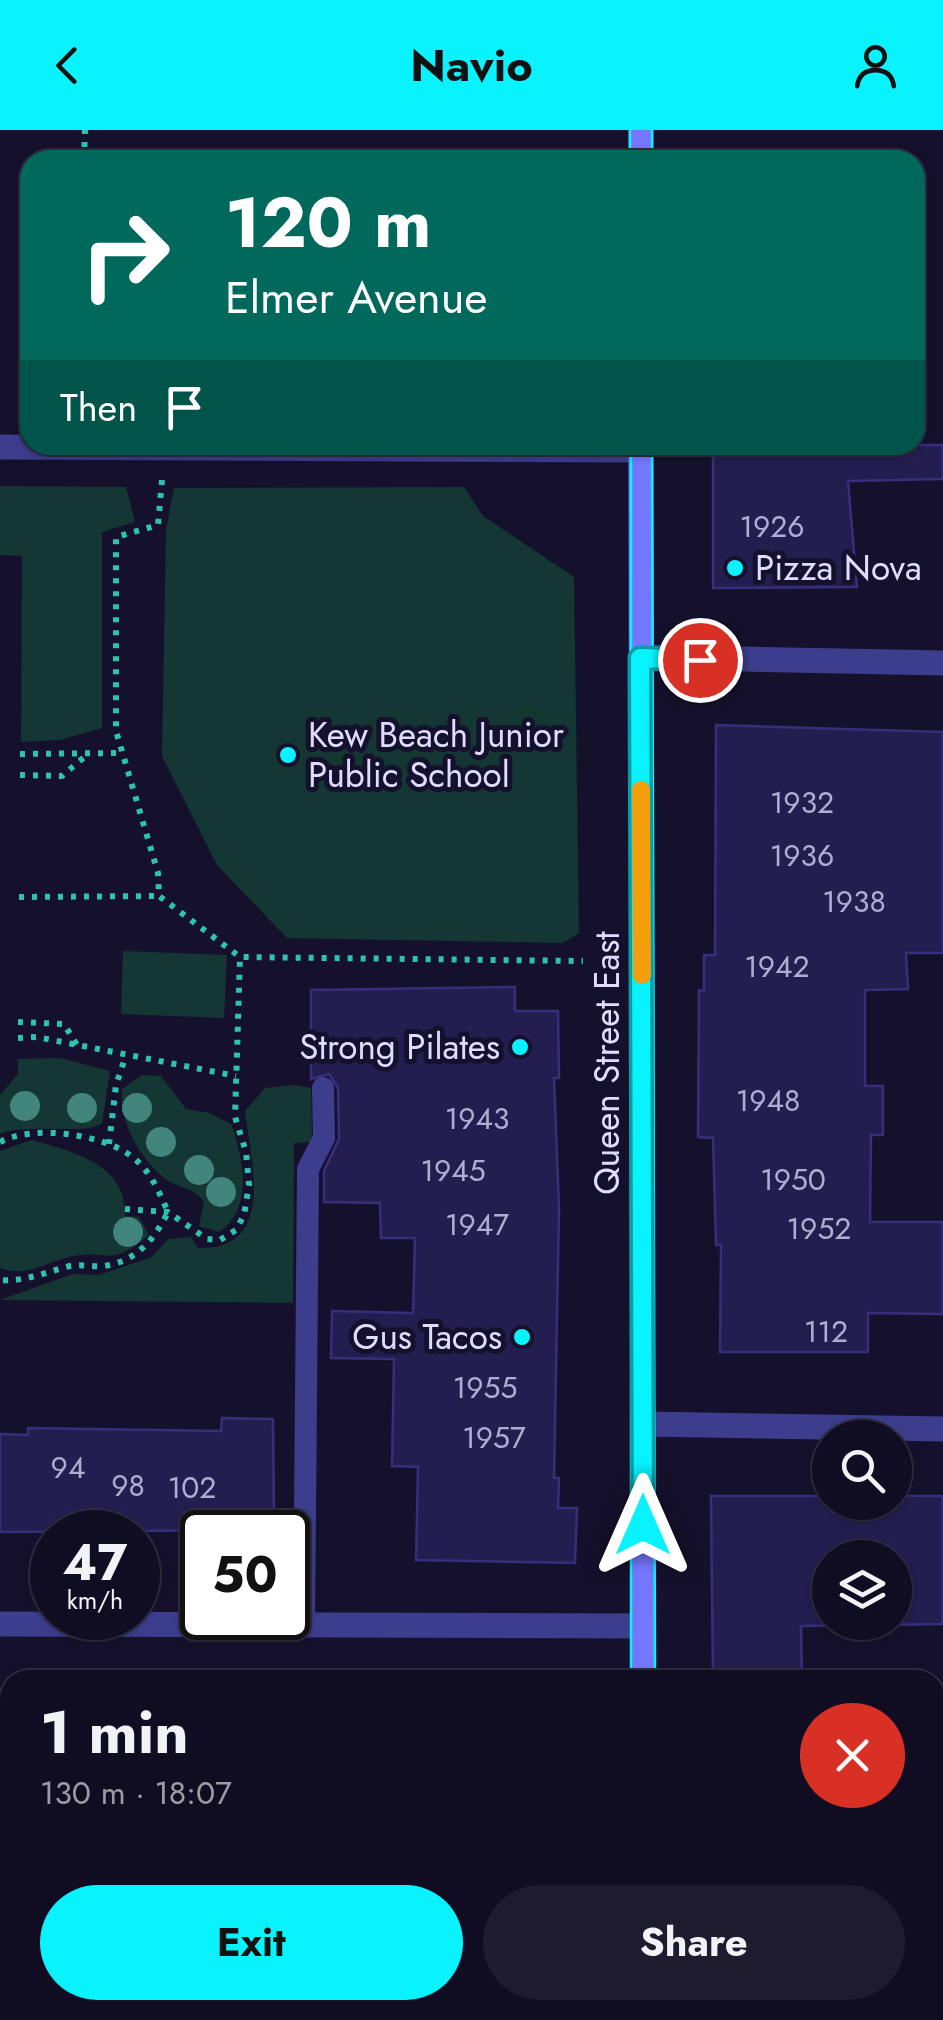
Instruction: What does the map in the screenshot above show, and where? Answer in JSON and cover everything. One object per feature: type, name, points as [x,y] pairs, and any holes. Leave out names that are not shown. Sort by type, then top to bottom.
[{"type":"main road","name":"Queen Street East","points":[[641,455],[642,1670]]},
{"type":"street","points":[[640,658],[943,663]]},
{"type":"street","points":[[644,1424],[943,1429]]},
{"type":"street","points":[[0,1624],[180,1625]]},
{"type":"street","points":[[310,1625],[643,1626]]},
{"type":"lane","points":[[305,1510],[308,1169],[324,1138],[323,1088]]},
{"type":"path","points":[[159,896],[158,873],[116,731],[116,537],[158,525],[162,480]]},
{"type":"path","points":[[20,775],[62,776],[89,753]]},
{"type":"path","points":[[20,754],[120,753]]},
{"type":"path","points":[[19,897],[159,896],[240,957],[583,961]]},
{"type":"path","points":[[0,1142],[32,1134],[108,1144],[134,1158],[154,1180],[168,1212],[207,1239],[220,1240],[236,1230],[244,1215],[249,1186],[235,1117],[240,957]]},
{"type":"path","points":[[18,1022],[64,1024],[76,1045]]},
{"type":"path","points":[[18,1038],[76,1045],[236,1076]]},
{"type":"path","points":[[108,1144],[116,1086],[126,1055]]},
{"type":"path","points":[[125,1210],[168,1212]]},
{"type":"path","points":[[0,1280],[23,1282],[76,1264],[101,1266],[124,1260],[153,1240],[168,1212]]},
{"type":"green space","points":[[0,486],[126,487],[135,522],[102,532],[102,728],[60,740],[21,742],[22,556],[0,555]]},
{"type":"green space","points":[[464,487],[483,516],[574,577],[579,933],[563,943],[287,938],[217,865],[162,756],[166,530],[174,488]]},
{"type":"green space","points":[[123,951],[227,955],[224,1018],[121,1014]]},
{"type":"green space","points":[[60,1058],[110,1071],[102,1123],[84,1129],[26,1129],[0,1134],[0,1095],[18,1074],[18,1059]]},
{"type":"green space","points":[[142,1075],[161,1076],[186,1109],[209,1113],[231,1124],[240,1152],[242,1197],[230,1222],[219,1232],[199,1226],[204,1202],[195,1193],[164,1178],[133,1138],[124,1114],[122,1089]]},
{"type":"green space","points":[[265,1088],[311,1088],[312,1142],[294,1143],[293,1303],[0,1300],[73,1274],[99,1275],[152,1257],[168,1239],[191,1237],[198,1248],[223,1245],[240,1234],[249,1218],[253,1198],[245,1111]]},
{"type":"green space","points":[[32,1140],[80,1155],[107,1172],[117,1183],[125,1216],[139,1217],[149,1235],[116,1255],[69,1257],[19,1271],[0,1268],[0,1151]]},
{"type":"building","points":[[925,445],[943,445],[943,479],[848,481],[857,587],[713,588],[713,455],[925,455]]},
{"type":"building","points":[[716,725],[943,732],[943,953],[906,953],[908,989],[865,990],[865,1086],[883,1086],[883,1135],[871,1135],[870,1222],[943,1222],[943,1314],[868,1313],[868,1352],[720,1352],[721,1245],[716,1245],[713,1138],[698,1137],[699,990],[704,991],[704,955],[715,955]]},
{"type":"building","points":[[515,987],[515,1011],[558,1011],[559,1078],[554,1078],[559,1208],[554,1478],[559,1478],[558,1508],[577,1508],[575,1563],[416,1560],[418,1467],[392,1466],[394,1359],[331,1358],[332,1311],[413,1313],[415,1238],[381,1238],[380,1203],[324,1202],[324,1171],[339,1139],[338,1088],[329,1074],[311,1079],[311,990]]},
{"type":"building","points":[[222,1418],[273,1419],[274,1510],[180,1510],[180,1531],[160,1531],[160,1510],[30,1510],[30,1532],[0,1532],[0,1434],[28,1435],[28,1428],[221,1431]]},
{"type":"building","points":[[711,1496],[812,1496],[812,1520],[912,1520],[912,1496],[943,1496],[943,1624],[912,1624],[912,1540],[812,1540],[812,1626],[801,1626],[802,1670],[713,1670]]},
{"type":"tram line","points":[[630,130],[630,150]]},
{"type":"tram line","points":[[652,130],[652,150]]},
{"type":"tram line","points":[[631,455],[631,1670]]},
{"type":"tram line","points":[[652,455],[655,1670]]},
{"type":"slow traffic","points":[[641,790],[642,975]]},
{"type":"place","name":"Pizza Nova","points":[[735,568]]},
{"type":"place","name":"Kew Beach Junior Public School","points":[[288,755]]},
{"type":"place","name":"Strong Pilates","points":[[520,1047]]},
{"type":"place","name":"Gus Tacos","points":[[522,1337]]},
{"type":"route","points":[[643,1525],[640,658],[700,660]]}]
